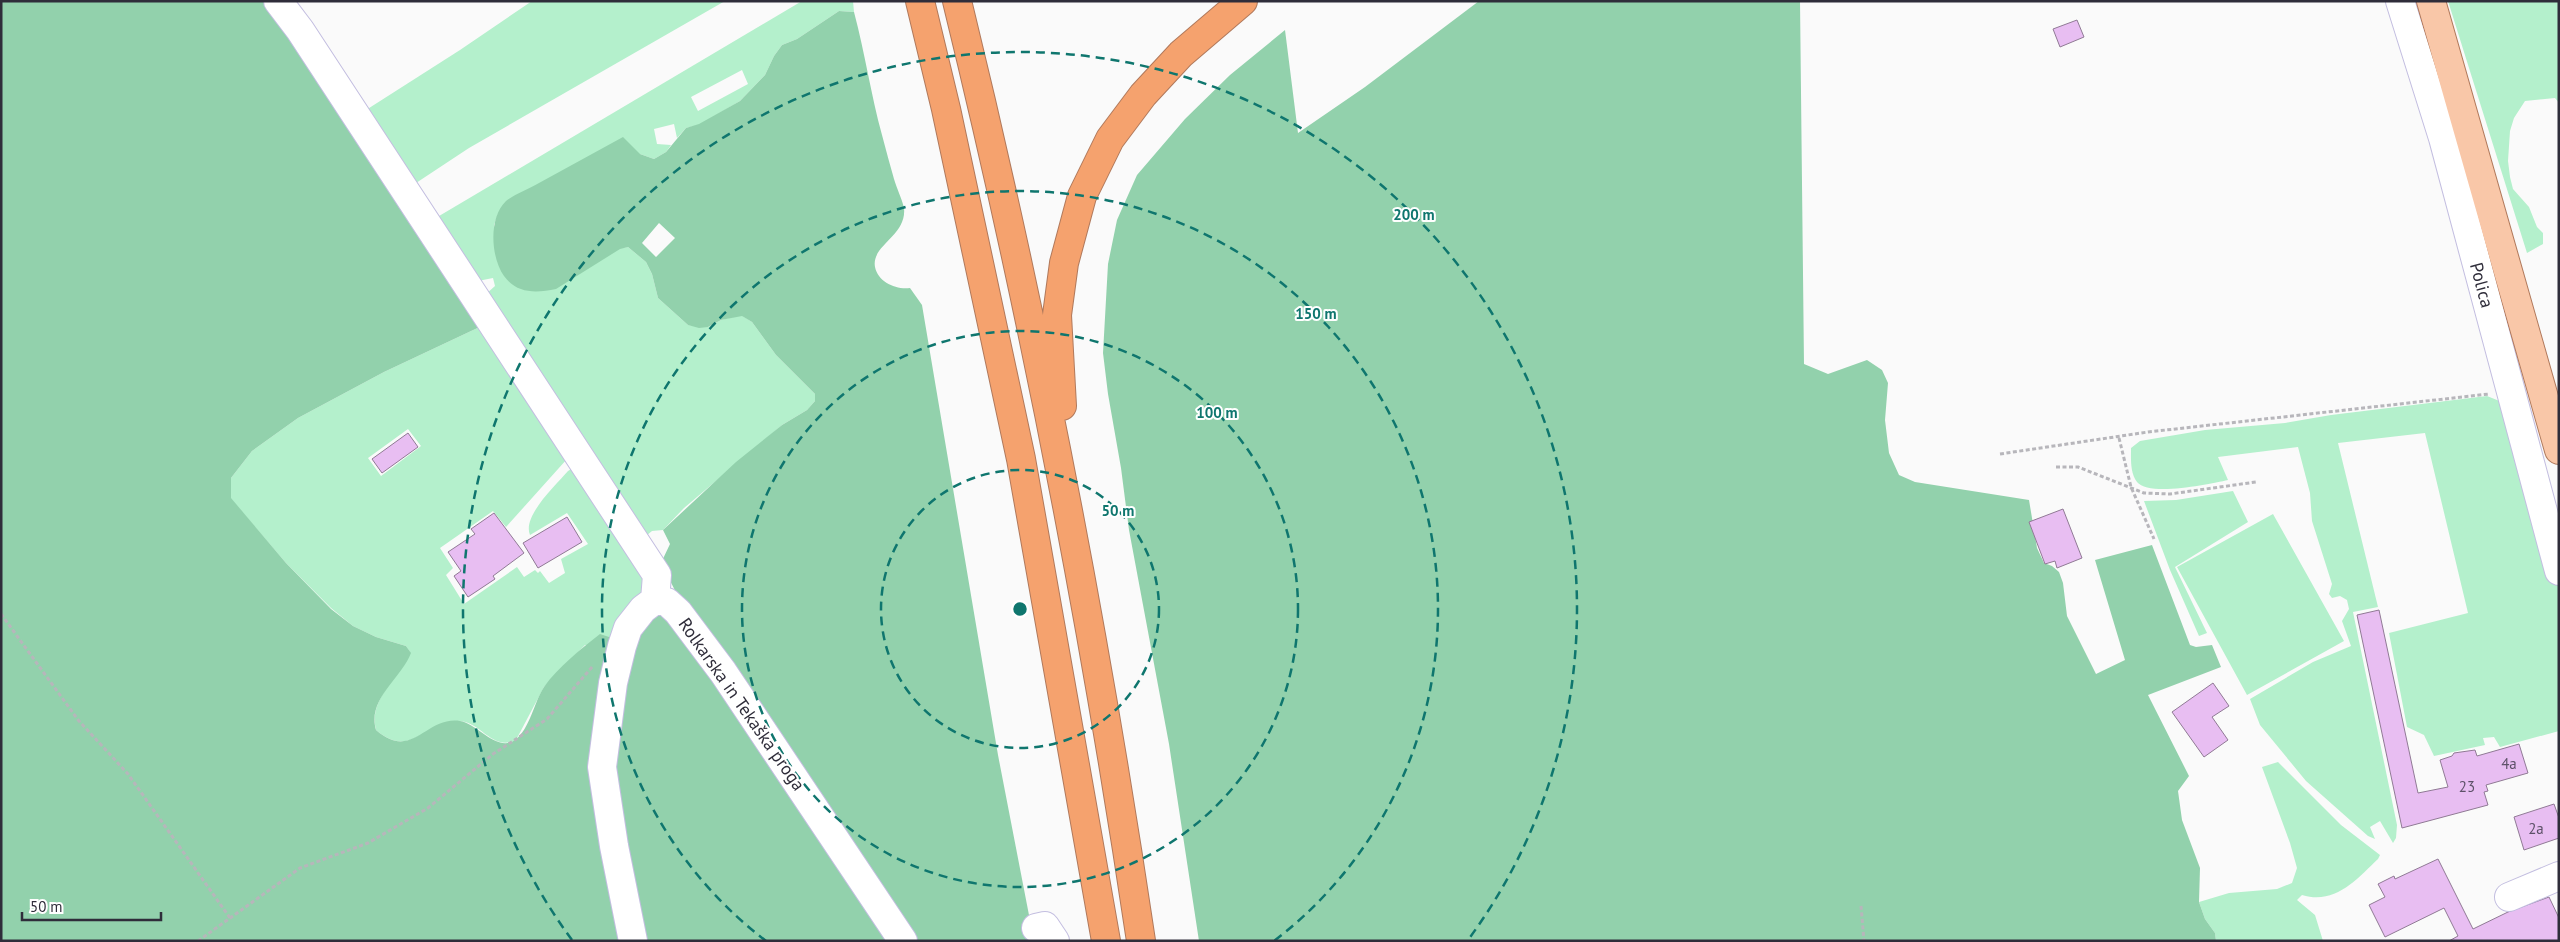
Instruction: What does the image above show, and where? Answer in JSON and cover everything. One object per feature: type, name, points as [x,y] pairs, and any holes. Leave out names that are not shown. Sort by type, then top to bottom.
[{"type":"highway","points":[[920,1],[946,109],[1021,459],[1106,941]]},
{"type":"highway","points":[[956,1],[983,108],[1055,444],[1112,755],[1141,941]]},
{"type":"highway","points":[[1055,444],[1063,399],[1059,374],[1057,316],[1064,263],[1082,196],[1110,140],[1143,95],[1181,54],[1242,1]]},
{"type":"main road","points":[[2431,1],[2559,450]]},
{"type":"street","points":[[278,1],[322,63],[658,576],[655,600],[643,609],[628,628],[622,646],[613,683],[602,767],[614,846],[633,941]]},
{"type":"street","name":"Polica","points":[[2400,1],[2442,138],[2559,571]]},
{"type":"street","name":"Rolkarska in Tekaška proga","points":[[655,600],[667,602],[678,612],[723,672],[903,941]]},
{"type":"street","points":[[2509,897],[2559,876]]},
{"type":"path","points":[[2000,454],[2120,438],[2148,432],[2342,409],[2510,392]]},
{"type":"path","points":[[2120,438],[2131,488],[2154,539]]},
{"type":"path","points":[[2056,466],[2078,468],[2144,493],[2170,494],[2256,482]]},
{"type":"path","points":[[1,614],[78,721],[128,774],[230,918]]},
{"type":"path","points":[[198,941],[300,868],[368,842],[428,808],[493,754],[547,719],[581,682],[598,659]]},
{"type":"path","points":[[1860,906],[1864,940]]},
{"type":"green space","points":[[1,1],[271,1],[486,324],[384,372],[298,418],[252,451],[231,478],[231,498],[286,563],[331,609],[353,626],[376,637],[406,646],[411,653],[380,699],[376,709],[376,730],[389,739],[410,740],[437,725],[448,721],[460,721],[467,723],[494,740],[508,743],[520,735],[544,687],[570,659],[600,634],[609,637],[618,645],[608,677],[627,941],[1,941]]},
{"type":"green space","points":[[532,1],[725,1],[469,148],[413,185],[366,110]]},
{"type":"green space","points":[[802,1],[853,1],[854,12],[839,11],[797,39],[782,45],[774,56],[765,75],[740,101],[699,125],[686,128],[677,138],[674,124],[654,129],[657,144],[671,145],[666,152],[654,159],[640,154],[498,214],[494,225],[498,263],[628,247],[646,262],[652,274],[658,298],[688,325],[708,327],[721,320],[741,315],[752,322],[776,355],[815,394],[815,401],[807,410],[782,425],[684,508],[663,530],[652,531],[641,540],[485,295],[495,286],[493,278],[478,281],[434,219]],"holes":[[[742,70],[748,84],[698,111],[691,97]]]},
{"type":"green space","points":[[1479,1],[1800,1],[1804,364],[1828,374],[1867,360],[1882,370],[1888,383],[1885,420],[1889,453],[1899,475],[1915,482],[2029,500],[2037,548],[2044,563],[2052,566],[2059,572],[2063,583],[2067,616],[2096,674],[2125,660],[2095,560],[2152,545],[2190,645],[2196,647],[2212,645],[2221,667],[2148,695],[2189,776],[2178,791],[2182,820],[2200,868],[2199,902],[2205,919],[2215,933],[2216,941],[1199,941],[1169,744],[1129,530],[1103,353],[1108,264],[1117,220],[1137,175],[1185,119],[1230,75],[1285,30],[1298,133],[1365,87]]},
{"type":"green space","points":[[2448,1],[2559,1],[2559,103],[2555,98],[2525,101],[2514,118],[2510,131],[2508,161],[2513,189],[2529,207],[2537,227],[2543,233],[2543,244],[2527,253]]},
{"type":"green space","points":[[839,11],[854,12],[878,120],[904,208],[900,226],[878,252],[875,259],[875,267],[880,277],[888,284],[899,288],[910,288],[922,305],[998,755],[1034,941],[637,941],[610,788],[624,649],[652,612],[684,608],[661,563],[670,544],[663,530],[736,462],[782,425],[807,410],[815,401],[815,394],[776,355],[752,322],[742,316],[721,320],[708,327],[699,328],[688,325],[658,298],[652,274],[646,262],[628,247],[620,249],[556,289],[527,291],[515,286],[504,276],[496,259],[493,238],[494,227],[500,208],[510,198],[623,137],[640,154],[654,159],[666,152],[686,128],[699,124],[740,101],[765,75],[774,56],[782,45],[797,39]],"holes":[[[659,223],[675,238],[656,257],[642,243]]]},
{"type":"green space","points":[[486,324],[567,459],[506,527],[493,511],[440,548],[453,568],[446,575],[464,604],[517,567],[524,577],[535,570],[538,573],[540,571],[549,583],[565,573],[561,559],[588,544],[567,513],[530,535],[529,527],[535,510],[568,471],[576,466],[648,583],[618,645],[585,645],[544,687],[516,740],[507,743],[500,742],[472,725],[457,721],[445,723],[407,741],[388,738],[376,730],[376,709],[380,699],[410,652],[406,646],[376,637],[353,626],[331,608],[286,563],[231,499],[231,478],[252,451],[298,418],[384,372]],"holes":[[[408,429],[421,446],[381,476],[368,458]]]},
{"type":"green space","points":[[2487,396],[2502,402],[2511,411],[2559,588],[2559,731],[2500,747],[2494,737],[2483,738],[2485,745],[2434,756],[2424,735],[2407,727],[2389,633],[2468,613],[2425,433],[2338,443],[2378,607],[2353,612],[2397,825],[2396,838],[2393,843],[2380,821],[2370,827],[2375,839],[2368,836],[2306,781],[2260,725],[2250,699],[2313,662],[2351,646],[2342,621],[2349,609],[2347,600],[2340,596],[2332,598],[2329,594],[2332,584],[2312,521],[2310,493],[2298,447],[2218,457],[2228,480],[2166,489],[2154,489],[2137,482],[2132,470],[2131,448],[2140,441],[2205,430],[2285,423],[2331,415]]},
{"type":"green space","points":[[2233,491],[2248,522],[2175,567],[2207,633],[2199,636],[2170,570],[2144,501],[2176,500]]},
{"type":"green space","points":[[2273,514],[2344,641],[2247,695],[2177,567]]},
{"type":"green space","points":[[2278,762],[2341,825],[2380,855],[2353,882],[2335,894],[2325,897],[2302,895],[2297,900],[2315,915],[2323,941],[2216,941],[2215,933],[2205,919],[2199,902],[2229,893],[2277,889],[2292,883],[2297,868],[2290,843],[2262,767]]},
{"type":"building","points":[[2077,20],[2084,37],[2060,47],[2053,29]]},
{"type":"building","points":[[408,433],[418,447],[382,473],[372,459]]},
{"type":"building","points":[[2063,509],[2082,558],[2057,568],[2055,561],[2045,564],[2029,522]]},
{"type":"building","points":[[494,513],[524,553],[493,576],[495,579],[468,597],[454,576],[461,571],[448,552],[475,534],[471,529]]},
{"type":"building","points":[[567,517],[582,542],[538,568],[523,543]]},
{"type":"building","points":[[2379,610],[2418,793],[2448,787],[2440,760],[2452,756],[2454,753],[2475,750],[2477,756],[2519,744],[2528,773],[2486,785],[2488,791],[2484,792],[2488,805],[2402,828],[2357,615]]},
{"type":"building","points":[[2213,683],[2229,706],[2212,717],[2228,740],[2204,757],[2172,712]]},
{"type":"building","points":[[2554,804],[2559,818],[2559,838],[2524,850],[2514,817]]},
{"type":"building","points":[[2438,859],[2473,929],[2508,912],[2549,897],[2559,918],[2559,941],[2449,941],[2458,936],[2444,908],[2385,937],[2369,905],[2385,897],[2378,884],[2394,876],[2395,879]]}]
